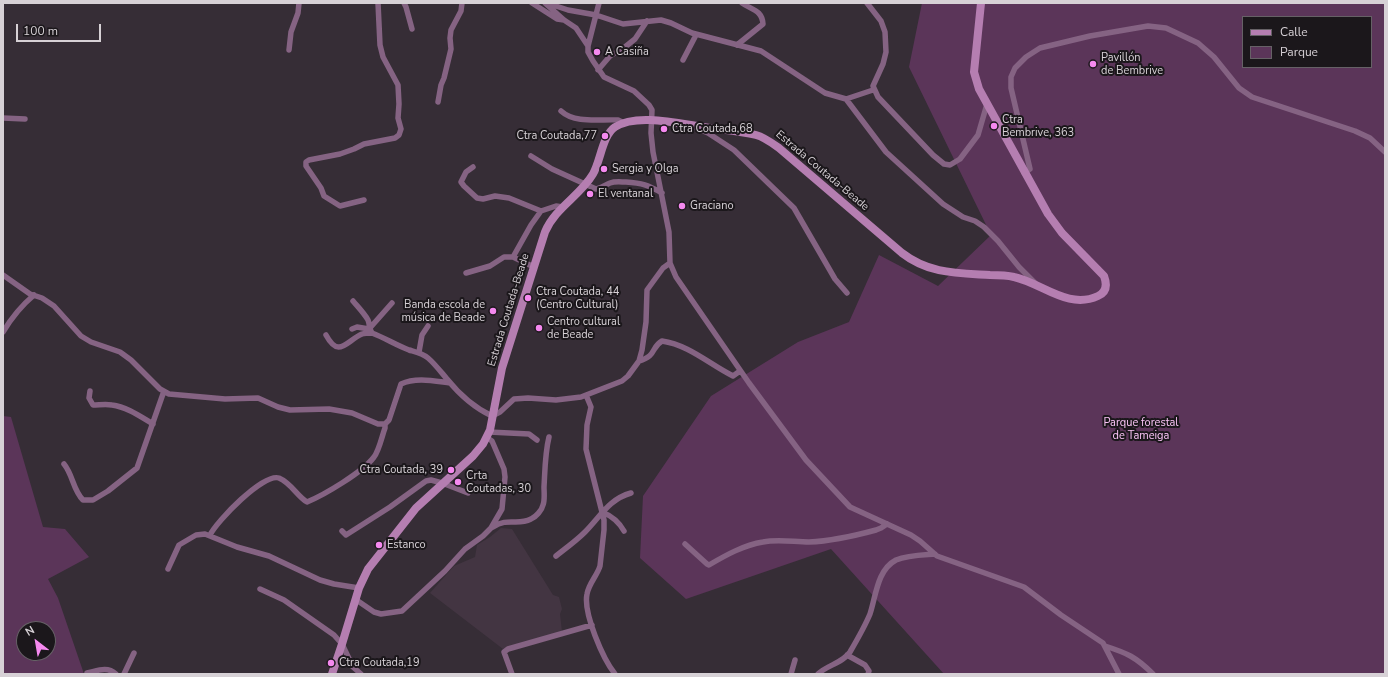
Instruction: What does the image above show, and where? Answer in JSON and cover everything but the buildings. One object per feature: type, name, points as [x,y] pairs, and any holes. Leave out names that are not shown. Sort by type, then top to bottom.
[{"type":"street","points":[[289,50],[291,32],[298,13],[299,3]]},
{"type":"street","points":[[364,200],[340,206],[331,201],[324,196],[321,188],[306,166],[306,162],[354,149],[364,144],[395,138],[399,135],[401,129],[398,118],[398,85],[383,57],[380,45],[378,3]]},
{"type":"street","points":[[404,3],[412,29]]},
{"type":"street","points":[[438,102],[451,49],[450,38],[461,11],[462,3]]},
{"type":"street","points":[[532,3],[557,19],[564,20]]},
{"type":"street","points":[[545,3],[564,20],[576,28],[588,46]]},
{"type":"street","points":[[552,3],[568,10],[596,15],[623,24],[661,20],[696,35],[760,51],[825,93],[846,98],[874,90]]},
{"type":"street","points":[[599,3],[588,46],[588,52],[598,70],[604,77],[634,91],[649,105],[652,110],[653,121],[651,133],[653,152],[670,232],[670,263],[676,277],[740,371],[806,460],[850,507],[911,535],[937,556],[1024,587],[1061,615],[1103,643],[1119,674]]},
{"type":"street","points":[[737,45],[763,24],[763,17],[758,12],[742,3]]},
{"type":"street","points":[[867,3],[881,21],[885,32],[886,52],[873,86],[874,90],[878,97],[933,155],[944,164],[950,165],[960,159],[978,135],[987,104]]},
{"type":"street","name":"Estrada Coutada-Beade","points":[[332,674],[359,588],[368,569],[416,508],[484,444],[488,435],[502,368],[547,228],[562,207],[585,185],[597,167],[609,133],[615,127],[624,123],[636,121],[653,121],[749,133],[767,140],[786,154],[902,253],[921,265],[934,270],[946,272],[1008,276],[1021,279],[1063,297],[1079,300],[1100,296],[1104,292],[1106,284],[1101,271],[1062,232],[1048,214],[979,89],[974,72],[981,3]]},
{"type":"street","points":[[598,70],[610,56],[635,39],[647,21]]},
{"type":"street","points":[[1024,173],[1030,169],[1011,88],[1015,68],[1026,57],[1040,48],[1090,36],[1148,26],[1166,28],[1198,43],[1214,57],[1238,88],[1252,97],[1355,131],[1370,138],[1385,152]]},
{"type":"street","points":[[683,60],[696,35]]},
{"type":"street","points":[[846,98],[886,152],[943,204],[963,217],[984,227],[1019,267],[1040,288]]},
{"type":"street","points":[[561,111],[567,116],[577,119],[618,120],[624,123]]},
{"type":"street","points":[[3,118],[24,119]]},
{"type":"street","points":[[693,126],[734,150],[794,208],[835,279],[847,293]]},
{"type":"street","points":[[531,156],[552,170],[596,189],[602,189],[610,183],[616,181],[641,183],[662,193]]},
{"type":"street","points":[[473,167],[466,172],[461,182],[477,198],[483,199],[495,196],[508,198],[541,211]]},
{"type":"street","points":[[513,257],[531,225],[541,211],[556,206],[562,207]]},
{"type":"street","points":[[466,273],[490,266],[504,257],[513,257],[534,267]]},
{"type":"street","points":[[352,329],[357,327],[370,331],[408,349],[419,352],[429,358],[450,383],[475,406],[492,416],[500,412],[512,400],[518,398],[556,400],[586,395],[622,381],[633,370],[639,360],[642,350],[646,322],[647,290],[663,268],[670,263]]},
{"type":"street","points":[[3,275],[54,306],[81,336],[91,342],[120,352],[131,360],[160,389],[169,394],[226,399],[258,398],[278,407],[290,410],[329,409],[352,413],[378,424],[384,424],[389,420],[398,389],[401,384],[408,381],[420,380],[450,383]]},
{"type":"street","points":[[3,332],[21,306],[34,295]]},
{"type":"street","points":[[353,301],[369,322],[370,331]]},
{"type":"street","points":[[326,335],[334,346],[339,347],[346,345],[363,333],[370,331],[392,303]]},
{"type":"street","points":[[419,352],[422,335],[428,326]]},
{"type":"street","points":[[639,360],[646,359],[651,356],[658,343],[662,341],[690,350],[733,376],[740,371]]},
{"type":"street","points":[[90,391],[89,398],[93,405],[112,405],[119,407],[136,414],[153,424]]},
{"type":"street","points":[[64,464],[69,470],[74,485],[83,500],[93,500],[108,491],[137,468],[164,391]]},
{"type":"street","points":[[586,395],[591,407],[587,425],[586,449],[602,512],[604,530],[600,566],[598,572],[588,587],[586,597],[587,610],[602,654],[615,674]]},
{"type":"street","points":[[210,535],[214,528],[241,500],[267,480],[274,477],[290,486],[307,502],[342,484],[367,465],[375,456],[385,428],[384,424]]},
{"type":"street","points":[[488,435],[529,434],[537,440]]},
{"type":"street","points":[[488,435],[504,469],[505,478],[502,508],[491,528]]},
{"type":"street","points":[[356,599],[374,612],[381,614],[402,611],[445,571],[465,548],[483,536],[491,528],[506,521],[520,522],[533,518],[543,505],[549,437]]},
{"type":"street","points":[[342,531],[346,535],[390,507],[426,481],[431,480],[442,483],[468,493]]},
{"type":"street","points":[[556,556],[585,532],[602,512],[620,496],[631,493]]},
{"type":"street","points":[[602,512],[610,515],[620,524],[624,531]]},
{"type":"street","points":[[685,544],[706,564],[709,564],[734,551],[761,542],[808,542],[830,540],[876,530],[887,524]]},
{"type":"street","points":[[168,569],[179,545],[196,535],[210,535],[237,547],[268,556],[320,580],[359,588]]},
{"type":"street","points":[[818,674],[847,655],[870,615],[880,578],[888,567],[894,561],[903,557],[935,554]]},
{"type":"street","points":[[260,589],[284,600],[334,635],[342,644],[353,667],[361,674]]},
{"type":"street","points":[[512,674],[504,652],[508,649],[592,625]]},
{"type":"street","points":[[1105,646],[1125,652],[1134,657],[1153,674]]},
{"type":"street","points":[[124,674],[134,653]]},
{"type":"street","points":[[847,655],[866,665],[869,671],[868,674]]},
{"type":"street","points":[[791,674],[796,660]]},
{"type":"street","points":[[87,673],[104,669],[116,674]]},
{"type":"shaded area","points":[[501,528],[512,529],[553,595],[559,597],[562,609],[560,614],[562,632],[503,649],[430,593],[454,566],[475,557],[477,545]]},
{"type":"green space","name":"Parque forestal de Tameiga","points":[[922,3],[1385,3],[1385,674],[944,674],[831,549],[686,599],[640,558],[643,496],[711,396],[798,342],[849,322],[879,255],[938,286],[991,235],[909,67]]},
{"type":"green space","points":[[3,416],[11,417],[43,527],[65,529],[89,557],[48,579],[58,598],[84,674],[3,674]]},
{"type":"place","name":"A Casiña","points":[[597,52]]},
{"type":"place","name":"Pavillón de Bembrive","points":[[1093,64]]},
{"type":"place","name":"Ctra Bembrive, 363","points":[[994,126]]},
{"type":"place","name":"Ctra Coutada,68","points":[[664,129]]},
{"type":"place","name":"Ctra Coutada,77","points":[[605,136]]},
{"type":"place","name":"Sergia y Olga","points":[[604,169]]},
{"type":"place","name":"El ventanal","points":[[590,194]]},
{"type":"place","name":"Graciano","points":[[682,206]]},
{"type":"place","name":"Ctra Coutada, 44 (Centro Cultural)","points":[[528,298]]},
{"type":"place","name":"Banda escola de música de Beade","points":[[493,311]]},
{"type":"place","name":"Centro cultural de Beade","points":[[539,328]]},
{"type":"place","name":"Ctra Coutada, 39","points":[[451,470]]},
{"type":"place","name":"Crta Coutadas, 30","points":[[458,482]]},
{"type":"place","name":"Estanco","points":[[379,545]]},
{"type":"place","name":"Ctra Coutada,19","points":[[331,663]]}]
